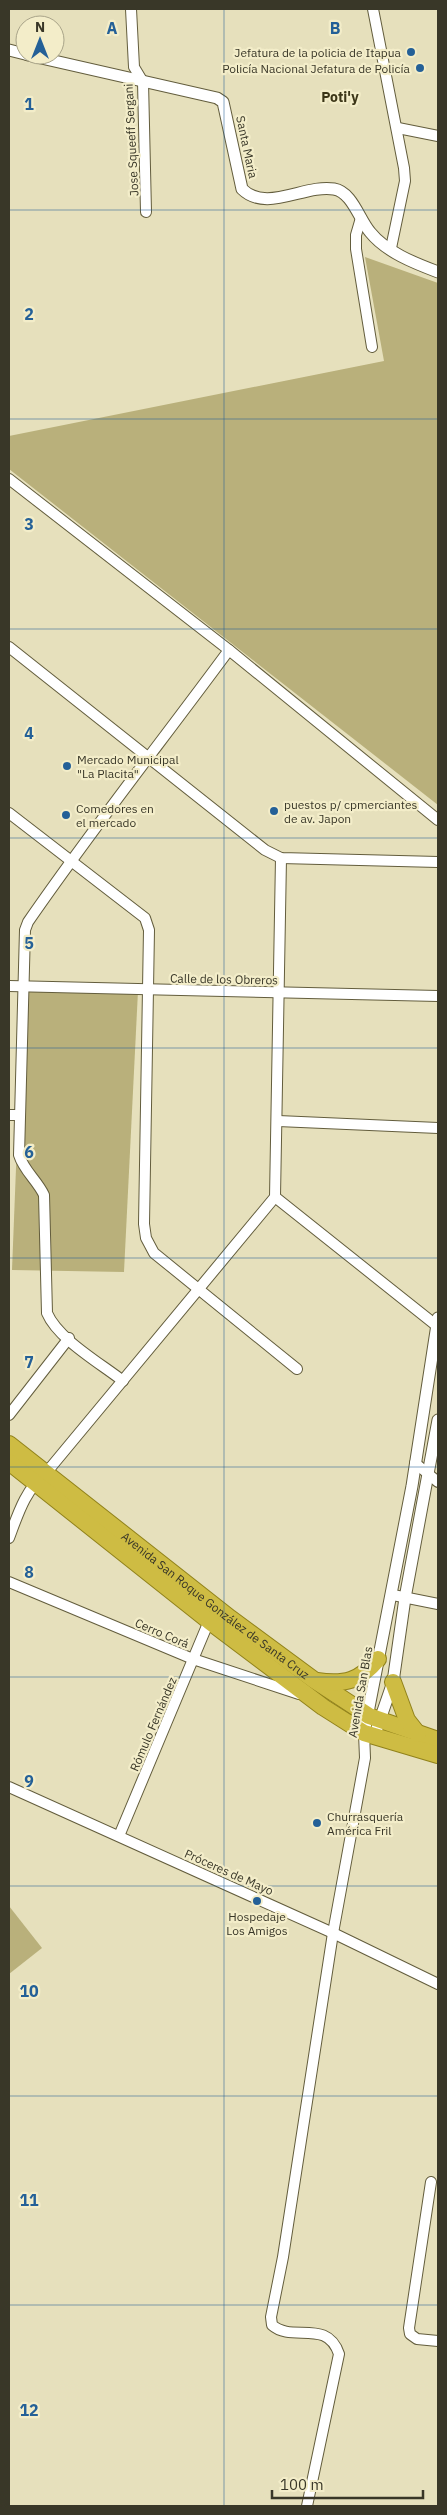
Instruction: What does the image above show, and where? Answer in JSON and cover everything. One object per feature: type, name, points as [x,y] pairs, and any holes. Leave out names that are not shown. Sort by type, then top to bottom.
[{"type":"highway","name":"Avenida San Roque González de Santa Cruz","points":[[9,1444],[40,1478],[209,1620],[310,1697],[369,1735],[438,1755]]},
{"type":"highway","name":"Avenida San Roque González de Santa Cruz","points":[[9,1462],[40,1478],[314,1680],[374,1718],[438,1740]]},
{"type":"highway","points":[[314,1680],[332,1683],[354,1679],[367,1672],[378,1658]]},
{"type":"highway","points":[[393,1682],[407,1720],[418,1734]]},
{"type":"street","name":"Jose Squeeff Sergani","points":[[131,9],[134,67],[143,82],[146,212]]},
{"type":"street","points":[[373,9],[398,128],[405,181],[391,248]]},
{"type":"street","name":"Santa Maria","points":[[65,64],[210,95],[222,102],[242,189],[249,195],[263,199],[335,189],[347,197],[370,232],[413,262],[438,272]]},
{"type":"street","points":[[398,128],[438,136]]},
{"type":"street","points":[[361,218],[356,235],[356,249],[372,347]]},
{"type":"street","points":[[9,479],[228,650],[438,820]]},
{"type":"street","points":[[9,647],[265,850],[281,858],[438,862]]},
{"type":"street","points":[[123,1381],[51,1322],[47,1313],[44,1195],[38,1182],[23,1167],[19,1156],[28,922],[70,860],[150,759],[228,650]]},
{"type":"street","points":[[9,813],[145,918],[149,930],[144,1224],[146,1238],[154,1253],[297,1369]]},
{"type":"street","points":[[9,1538],[24,1500],[40,1478],[276,1197],[281,858]]},
{"type":"street","name":"Calle de los Obreros","points":[[9,986],[438,996]]},
{"type":"street","points":[[9,1115],[20,1115]]},
{"type":"street","points":[[278,1121],[438,1128]]},
{"type":"street","points":[[276,1197],[438,1322]]},
{"type":"street","name":"Avenida San Blas","points":[[374,1718],[378,1658],[392,1595],[438,1322]]},
{"type":"street","points":[[9,1415],[69,1338]]},
{"type":"street","name":"Avenida San Blas","points":[[307,2506],[339,2354],[335,2342],[328,2337],[316,2333],[277,2330],[272,2325],[271,2317],[283,2257],[333,1933],[364,1758],[374,1718],[393,1682],[406,1598],[434,1479],[438,1420]]},
{"type":"street","points":[[415,1463],[434,1479]]},
{"type":"street","name":"Cerro Corá","points":[[9,1582],[193,1659],[310,1697]]},
{"type":"street","points":[[392,1595],[438,1604]]},
{"type":"street","name":"Rómulo Fernández","points":[[119,1836],[209,1620]]},
{"type":"street","name":"Próceres de Mayo","points":[[9,1787],[333,1933],[438,1984]]},
{"type":"street","points":[[431,2182],[409,2328],[410,2334],[418,2339],[438,2341]]},
{"type":"shaded area","points":[[365,257],[438,283],[438,805],[9,469],[9,436],[384,361]]},
{"type":"shaded area","points":[[23,990],[138,991],[124,1272],[12,1270]]},
{"type":"shaded area","points":[[9,1906],[42,1948],[9,1974]]},
{"type":"place","name":"Jefatura de la policia de Itapua","points":[[411,52]]},
{"type":"place","name":"Policía Nacional Jefatura de Policía","points":[[420,68]]},
{"type":"place","name":"Mercado Municipal \"La Placita\"","points":[[67,766]]},
{"type":"place","name":"puestos p/ cpmerciantes de av. Japon","points":[[274,811]]},
{"type":"place","name":"Comedores en el mercado","points":[[66,815]]},
{"type":"place","name":"Churrasquería América Fril","points":[[317,1823]]},
{"type":"place","name":"Hospedaje Los Amigos","points":[[257,1901]]},
{"type":"district","name":"Poti'y","points":[[340,97]]}]
